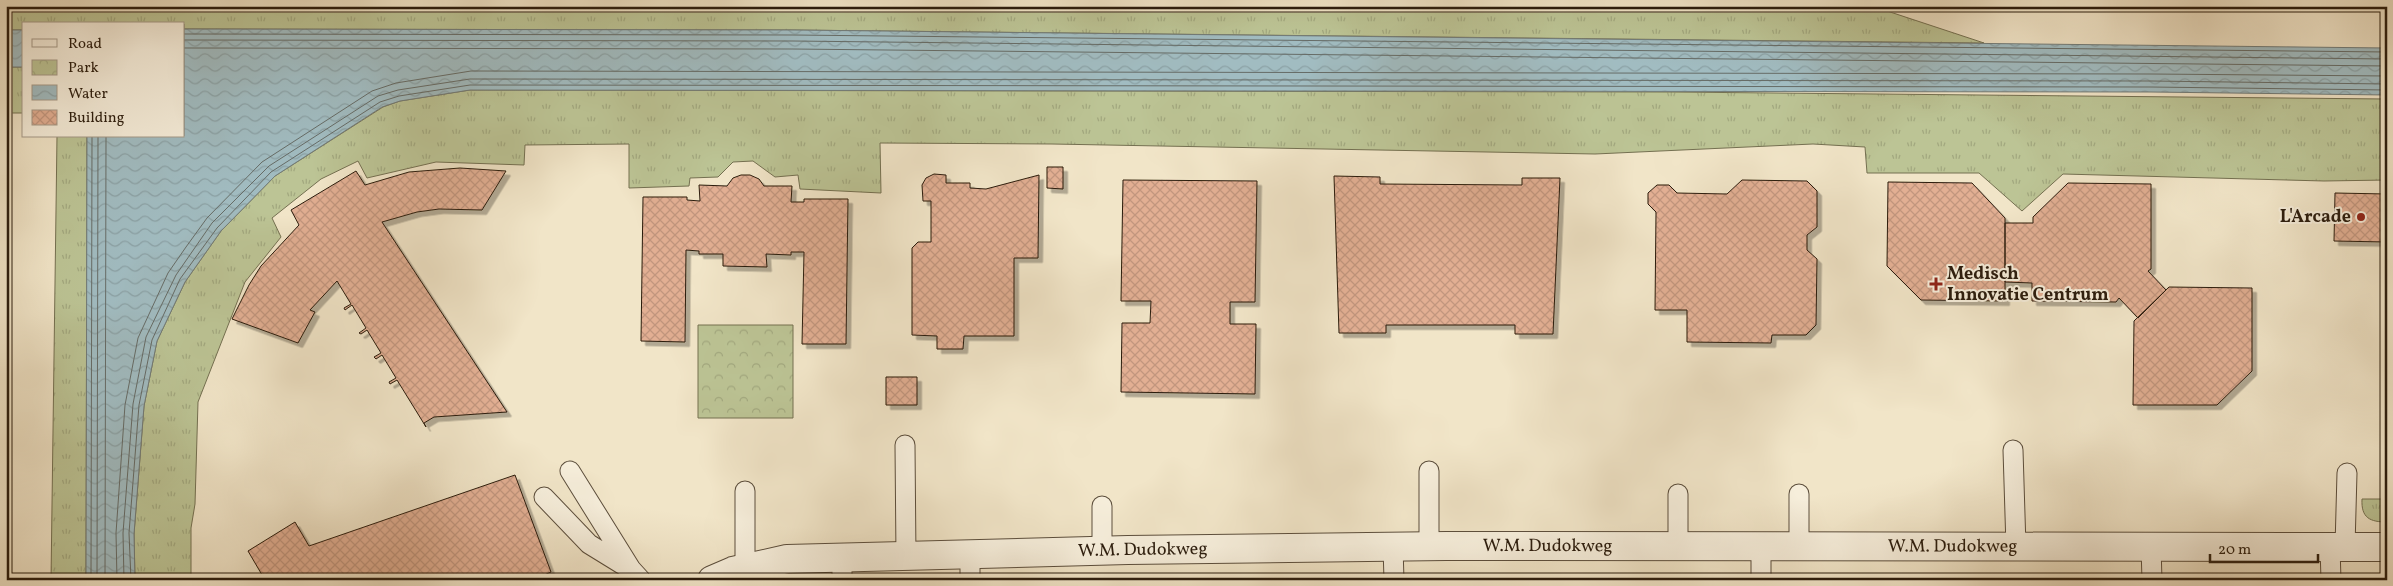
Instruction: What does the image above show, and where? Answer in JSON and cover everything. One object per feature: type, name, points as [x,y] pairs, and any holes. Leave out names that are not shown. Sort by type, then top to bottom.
[{"type":"street","name":"W.M. Dudokweg","points":[[712,580],[745,568],[787,559],[842,569],[906,557],[970,568],[1102,551],[1429,546],[2387,548]]},
{"type":"lane","points":[[905,444],[906,557]]},
{"type":"lane","points":[[2013,450],[2016,547]]},
{"type":"lane","points":[[1429,470],[1429,546]]},
{"type":"lane","points":[[570,471],[636,575]]},
{"type":"lane","points":[[2331,580],[2338,547],[2347,473]]},
{"type":"lane","points":[[745,491],[745,568]]},
{"type":"lane","points":[[1678,494],[1678,546]]},
{"type":"lane","points":[[1799,494],[1799,546]]},
{"type":"lane","points":[[544,497],[589,544],[636,575]]},
{"type":"lane","points":[[1102,506],[1102,551]]},
{"type":"lane","points":[[1393,547],[1394,580]]},
{"type":"lane","points":[[1761,547],[1761,580]]},
{"type":"lane","points":[[2151,547],[2152,580]]},
{"type":"green space","points":[[6,6],[1872,6],[1984,43],[793,30],[185,29],[185,22],[22,22],[22,30],[6,30]]},
{"type":"green space","points":[[6,67],[22,67],[22,113],[6,113]]},
{"type":"green space","points":[[470,90],[1671,92],[2387,99],[2387,180],[2324,181],[2063,174],[2022,211],[1979,173],[1867,173],[1865,147],[1813,144],[1595,154],[1052,144],[880,143],[881,193],[800,189],[798,175],[775,177],[753,161],[733,162],[718,177],[690,178],[689,186],[629,188],[629,144],[525,145],[524,165],[436,162],[367,178],[358,161],[321,179],[272,218],[281,237],[245,282],[198,402],[195,504],[191,528],[191,580],[135,580],[134,534],[144,406],[157,341],[185,282],[221,231],[275,176],[383,107],[400,101]]},
{"type":"green space","points":[[57,138],[87,138],[86,580],[51,580]]},
{"type":"green space","points":[[698,325],[793,325],[793,418],[698,418]]},
{"type":"green space","points":[[2362,499],[2387,499],[2387,522],[2368,518],[2363,511]]},
{"type":"water","points":[[185,29],[793,30],[2387,48],[2387,95],[2151,92],[470,90],[400,101],[382,107],[275,176],[221,231],[185,282],[157,341],[144,406],[134,534],[135,580],[86,580],[87,138],[185,138]]},
{"type":"water","points":[[6,30],[22,30],[22,67],[6,67]]},
{"type":"building","points":[[1047,167],[1063,167],[1063,189],[1047,188]]},
{"type":"building","points":[[460,168],[506,171],[482,210],[439,209],[417,212],[382,222],[507,412],[434,417],[424,423],[426,427],[397,380],[390,384],[389,382],[396,378],[382,355],[376,359],[374,357],[381,353],[367,330],[361,334],[359,333],[366,328],[352,305],[345,310],[344,308],[351,304],[337,281],[310,310],[315,312],[298,343],[232,319],[261,266],[299,225],[291,210],[356,171],[365,185],[409,172]]},
{"type":"building","points":[[934,174],[946,175],[946,183],[970,183],[970,188],[986,189],[1039,175],[1038,258],[1014,258],[1014,336],[964,336],[963,349],[937,349],[937,336],[912,335],[912,248],[918,242],[931,242],[931,201],[923,201],[922,185],[926,178]]},
{"type":"building","points":[[741,175],[750,175],[759,179],[764,186],[792,186],[791,202],[804,202],[804,199],[848,199],[846,344],[802,344],[804,252],[791,252],[791,255],[766,254],[767,267],[723,266],[723,254],[699,254],[699,251],[686,250],[685,342],[641,341],[643,197],[687,197],[687,200],[700,201],[699,185],[727,186],[733,178]]},
{"type":"building","points":[[1334,176],[1380,177],[1380,184],[1522,185],[1522,178],[1560,178],[1553,334],[1515,334],[1515,325],[1386,325],[1386,333],[1339,333]]},
{"type":"building","points":[[1123,180],[1257,181],[1255,302],[1230,302],[1230,324],[1256,324],[1255,394],[1121,392],[1122,323],[1150,323],[1151,301],[1121,301]]},
{"type":"building","points":[[1742,180],[1807,181],[1817,191],[1817,227],[1807,235],[1807,250],[1817,259],[1816,325],[1806,335],[1772,335],[1771,343],[1687,342],[1687,310],[1655,310],[1656,212],[1648,204],[1648,193],[1657,185],[1669,185],[1677,193],[1727,194]]},
{"type":"building","points":[[1888,182],[1972,183],[2005,218],[2005,301],[1921,300],[1887,266]]},
{"type":"building","points":[[2068,183],[2151,184],[2151,269],[2148,271],[2166,290],[2138,318],[2119,298],[2116,302],[2032,301],[2032,283],[2005,282],[2005,223],[2033,223],[2033,217]]},
{"type":"building","name":"L'Arcade","points":[[2335,193],[2387,194],[2387,242],[2334,241]]},
{"type":"building","points":[[2169,287],[2252,288],[2252,371],[2217,405],[2133,405],[2134,321]]},
{"type":"building","points":[[886,377],[917,377],[917,405],[886,405]]},
{"type":"building","points":[[515,475],[551,572],[533,580],[265,580],[248,551],[295,522],[309,546]]},
{"type":"place","name":"L'Arcade","points":[[2361,217]]},
{"type":"place","name":"Medisch Innovatie Centrum","points":[[1936,284]]}]
